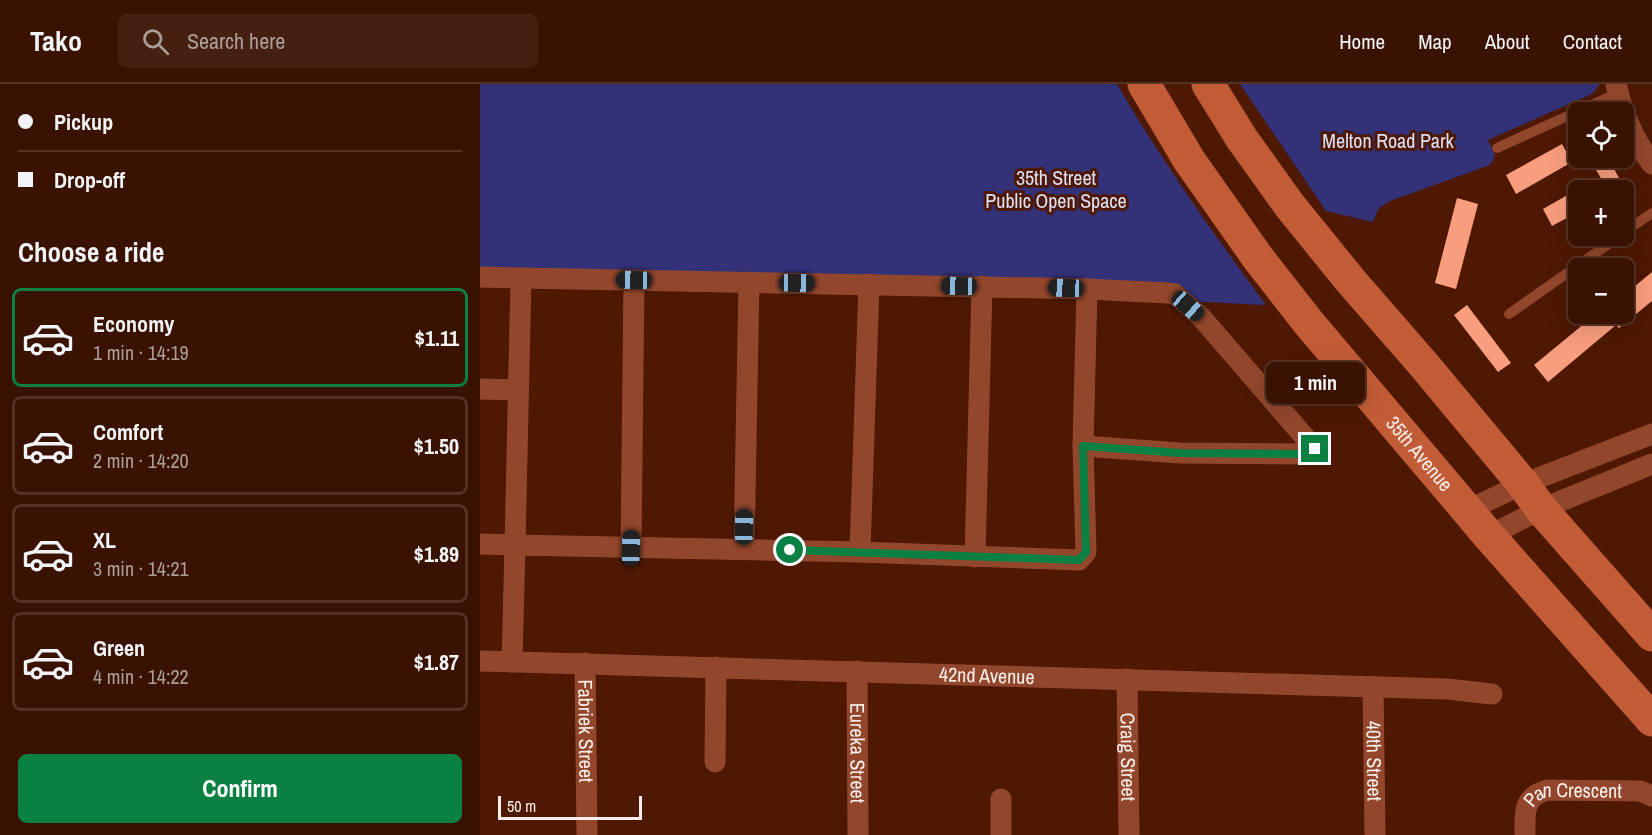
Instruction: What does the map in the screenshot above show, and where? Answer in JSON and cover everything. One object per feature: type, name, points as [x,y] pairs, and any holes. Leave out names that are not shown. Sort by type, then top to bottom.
[{"type":"main road","name":"35th Avenue","points":[[1144,84],[1189,160],[1258,258],[1315,330],[1489,536],[1652,720]]},
{"type":"main road","points":[[1208,84],[1242,139],[1290,206],[1532,497],[1652,635]]},
{"type":"street","points":[[1617,89],[1635,136],[1652,164]]},
{"type":"street","points":[[480,277],[982,286],[1175,294],[1201,317],[1315,449],[1313,454],[1224,454],[1083,446]]},
{"type":"street","points":[[512,662],[520,278]]},
{"type":"street","points":[[631,548],[634,280]]},
{"type":"street","points":[[744,549],[749,282]]},
{"type":"street","points":[[860,552],[869,284]]},
{"type":"street","points":[[975,557],[982,286]]},
{"type":"street","points":[[480,544],[860,552],[1079,560],[1086,552],[1083,446],[1087,289]]},
{"type":"street","points":[[480,389],[518,390]]},
{"type":"street","points":[[1489,536],[1532,497],[1652,434]]},
{"type":"street","points":[[1468,510],[1532,497],[1652,464]]},
{"type":"street","name":"42nd Avenue","points":[[480,661],[1447,688],[1492,694]]},
{"type":"street","name":"Fabriek Street","points":[[585,663],[587,835]]},
{"type":"street","points":[[715,762],[716,667]]},
{"type":"street","name":"Eureka Street","points":[[857,671],[858,835]]},
{"type":"street","name":"Craig Street","points":[[1127,679],[1129,835]]},
{"type":"street","name":"40th Street","points":[[1373,686],[1375,835]]},
{"type":"street","name":"Pan Crescent","points":[[1525,835],[1526,808],[1532,797],[1539,792],[1547,790],[1640,791],[1652,796]]},
{"type":"street","points":[[1001,799],[1001,835]]},
{"type":"lane","points":[[1497,148],[1617,89]]},
{"type":"lane","points":[[1634,225],[1652,213]]},
{"type":"lane","points":[[1509,314],[1604,246]]},
{"type":"green space","name":"35th Street Public Open Space","points":[[480,84],[1117,84],[1188,196],[1266,305],[480,267]]},
{"type":"green space","name":"Melton Road Park","points":[[1240,84],[1600,84],[1592,94],[1574,102],[1568,102],[1568,105],[1488,140],[1495,156],[1490,165],[1390,201],[1379,208],[1373,222],[1326,211]]},
{"type":"building","points":[[1562,144],[1568,155],[1568,164],[1516,194],[1506,175]]},
{"type":"building","points":[[1595,168],[1614,168],[1620,180],[1602,180]]},
{"type":"building","points":[[1568,195],[1568,217],[1552,226],[1543,209]]},
{"type":"building","points":[[1457,198],[1478,204],[1456,289],[1435,283]]},
{"type":"building","points":[[1652,272],[1652,301],[1634,316],[1634,287]]},
{"type":"building","points":[[1467,305],[1511,363],[1498,372],[1454,315]]},
{"type":"building","points":[[1584,324],[1624,324],[1619,328],[1616,325],[1548,382],[1534,365]]},
{"type":"route","points":[[790,550],[1079,560],[1086,552],[1083,446],[1224,454],[1313,454],[1315,449]]}]
